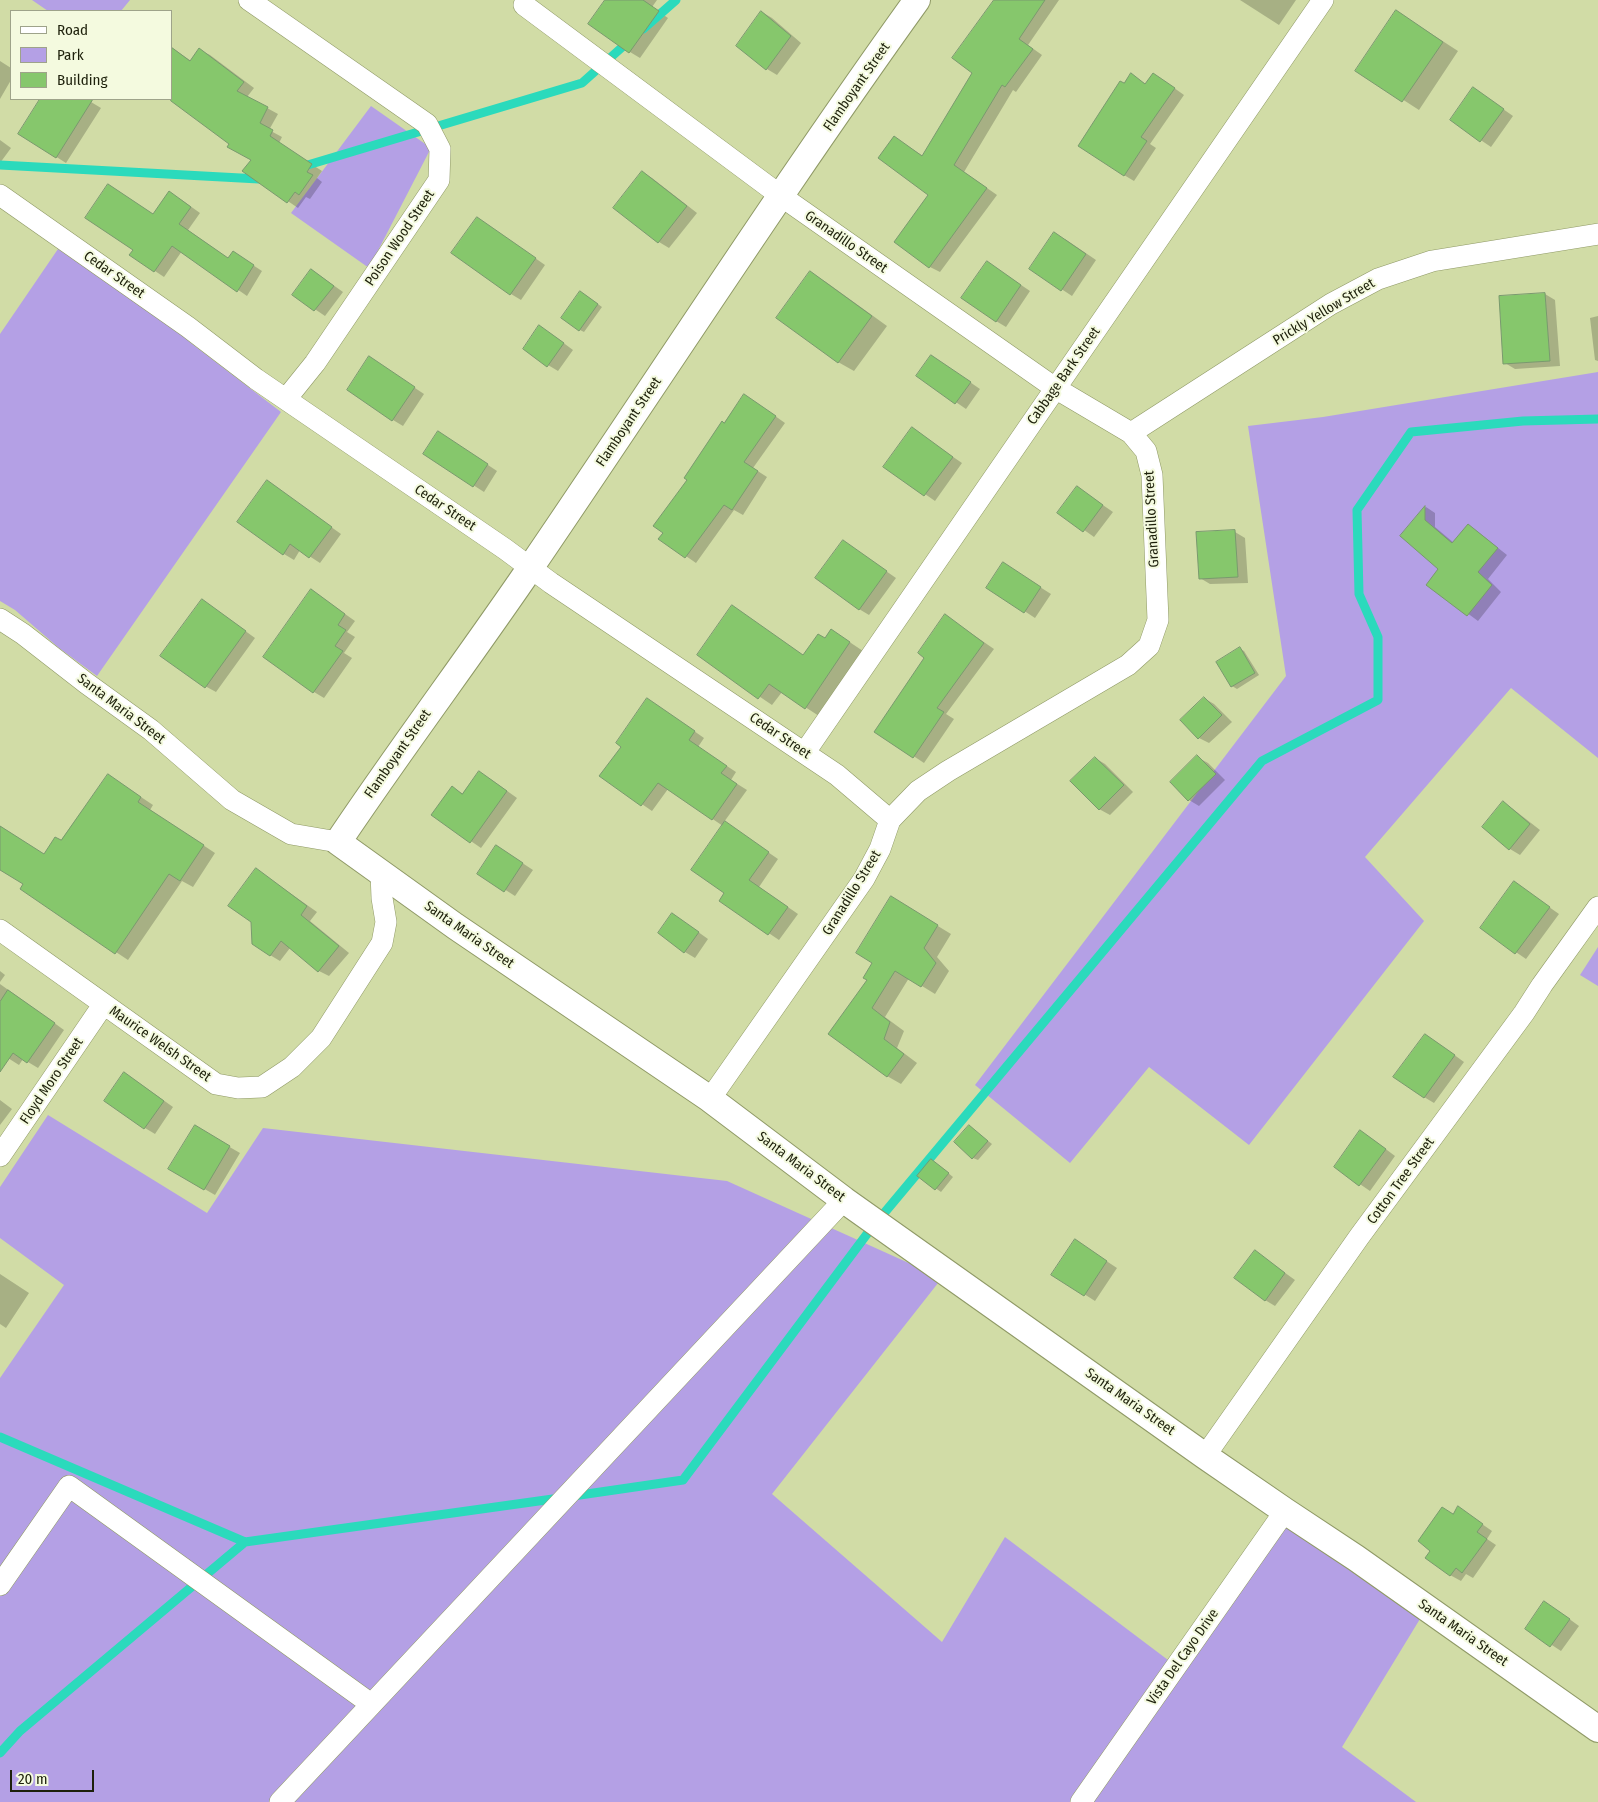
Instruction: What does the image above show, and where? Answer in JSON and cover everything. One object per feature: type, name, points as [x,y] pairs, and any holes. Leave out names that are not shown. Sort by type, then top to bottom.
[{"type":"street","name":"Poison Wood Street","points":[[249,0],[427,124],[440,149],[439,180],[315,363],[286,399]]},
{"type":"street","name":"Flamboyant Street","points":[[338,842],[376,785],[531,567],[781,196],[918,0]]},
{"type":"street","name":"Cabbage Bark Street","points":[[805,752],[1323,0]]},
{"type":"street","name":"Granadillo Street","points":[[524,5],[781,196],[1055,388],[1131,433],[1146,451],[1152,476],[1158,620],[1149,646],[1128,665],[948,771],[918,791],[890,820],[880,849],[864,879],[710,1098]]},
{"type":"street","name":"Cedar Street","points":[[0,195],[188,327],[256,379],[531,567],[551,583],[838,775],[890,820]]},
{"type":"street","name":"Prickly Yellow Street","points":[[1131,433],[1332,304],[1378,279],[1432,261],[1598,234]]},
{"type":"street","name":"Santa Maria Street","points":[[0,619],[23,634],[86,684],[152,730],[232,800],[291,834],[338,842],[455,926],[710,1098],[844,1200],[1205,1456],[1356,1558],[1598,1729]]},
{"type":"street","name":"Maurice Welsh Street","points":[[0,930],[216,1084],[238,1088],[262,1087],[292,1067],[320,1038],[382,943],[386,922],[382,898],[381,872]]},
{"type":"street","name":"Cotton Tree Street","points":[[1205,1456],[1359,1237],[1524,1013],[1542,984],[1598,907]]},
{"type":"street","name":"Floyd Moro Street","points":[[0,1156],[103,1005]]},
{"type":"street","points":[[280,1802],[844,1200]]},
{"type":"street","points":[[0,1585],[70,1486],[371,1704]]},
{"type":"street","name":"Vista Del Cayo Drive","points":[[1081,1802],[1285,1511]]},
{"type":"green space","points":[[32,0],[130,0],[122,10],[47,10]]},
{"type":"green space","points":[[371,106],[431,148],[369,268],[291,213]]},
{"type":"green space","points":[[58,249],[172,326],[191,343],[281,412],[97,676],[59,648],[15,610],[0,601],[0,334]]},
{"type":"green space","points":[[1598,372],[1598,758],[1511,688],[1365,857],[1424,921],[1249,1145],[1149,1067],[1070,1163],[975,1085],[1286,676],[1248,426],[1323,417]]},
{"type":"green space","points":[[1598,947],[1598,986],[1580,975]]},
{"type":"green space","points":[[48,1115],[207,1213],[263,1128],[727,1181],[942,1278],[772,1494],[942,1642],[1005,1537],[1168,1660],[1274,1518],[1423,1614],[1342,1747],[1416,1802],[0,1802],[0,1378],[64,1285],[0,1238],[0,1187]]},
{"type":"building","points":[[605,0],[643,0],[659,11],[629,53],[588,24]]},
{"type":"building","points":[[994,0],[1045,0],[1019,39],[1033,49],[1005,87],[1002,85],[954,165],[987,188],[929,268],[894,242],[928,195],[878,158],[894,136],[922,156],[972,73],[952,58]]},
{"type":"building","points":[[1396,10],[1443,42],[1402,102],[1355,71]]},
{"type":"building","points":[[761,11],[791,36],[766,70],[736,46]]},
{"type":"building","points":[[172,48],[190,61],[199,48],[244,82],[237,91],[268,107],[260,123],[273,130],[270,136],[312,164],[307,172],[313,175],[299,195],[295,192],[287,203],[242,171],[251,160],[227,147],[229,144],[171,101]]},
{"type":"building","points":[[1131,73],[1145,84],[1153,73],[1175,88],[1141,137],[1147,141],[1124,176],[1078,146],[1120,81],[1124,83]]},
{"type":"building","points":[[1473,87],[1504,109],[1480,142],[1450,120]]},
{"type":"building","points":[[39,100],[92,100],[56,158],[18,134]]},
{"type":"building","points":[[642,171],[687,206],[658,243],[613,208]]},
{"type":"building","points":[[108,184],[153,214],[169,191],[191,207],[179,224],[228,258],[233,251],[254,265],[237,292],[172,246],[154,272],[129,255],[133,250],[85,218]]},
{"type":"building","points":[[477,217],[536,258],[510,295],[451,253]]},
{"type":"building","points":[[1054,232],[1086,254],[1061,291],[1029,269]]},
{"type":"building","points":[[987,261],[1021,285],[996,322],[961,298]]},
{"type":"building","points":[[311,269],[334,286],[314,311],[292,295]]},
{"type":"building","points":[[810,271],[872,316],[838,363],[776,318]]},
{"type":"building","points":[[580,291],[598,304],[579,331],[561,318]]},
{"type":"building","points":[[1545,293],[1550,361],[1503,364],[1499,296]]},
{"type":"building","points":[[539,325],[564,343],[547,367],[523,349]]},
{"type":"building","points":[[931,355],[971,382],[955,404],[916,376]]},
{"type":"building","points":[[369,356],[415,387],[392,421],[347,390]]},
{"type":"building","points":[[744,394],[776,416],[744,462],[758,471],[732,510],[724,505],[685,558],[658,539],[663,533],[653,526],[687,480],[684,478],[722,421],[724,423]]},
{"type":"building","points":[[912,427],[953,457],[924,496],[883,467]]},
{"type":"building","points":[[438,431],[488,464],[473,487],[423,454]]},
{"type":"building","points":[[267,480],[332,527],[309,558],[290,544],[283,555],[237,522]]},
{"type":"building","points":[[1077,486],[1103,505],[1083,532],[1057,513]]},
{"type":"building","points":[[1425,506],[1425,520],[1452,543],[1468,524],[1498,548],[1478,572],[1492,585],[1467,616],[1426,585],[1438,569],[1400,536]]},
{"type":"building","points":[[1235,530],[1238,577],[1199,579],[1196,532]]},
{"type":"building","points":[[843,540],[887,571],[859,610],[815,578]]},
{"type":"building","points":[[1003,562],[1041,587],[1024,613],[986,588]]},
{"type":"building","points":[[311,589],[345,614],[338,625],[346,630],[335,646],[343,651],[313,693],[263,657]]},
{"type":"building","points":[[202,599],[246,631],[205,688],[160,656]]},
{"type":"building","points":[[732,605],[803,655],[818,634],[825,638],[831,629],[850,642],[805,709],[769,684],[758,699],[697,655]]},
{"type":"building","points":[[945,614],[984,643],[937,708],[944,712],[913,758],[874,732],[924,658],[918,653]]},
{"type":"building","points":[[1240,647],[1255,673],[1231,687],[1216,662]]},
{"type":"building","points":[[1204,697],[1222,715],[1198,739],[1180,720]]},
{"type":"building","points":[[647,698],[695,731],[689,740],[727,766],[721,773],[737,784],[712,820],[658,783],[641,806],[599,776],[621,747],[616,743]]},
{"type":"building","points":[[1197,755],[1216,774],[1188,801],[1170,782]]},
{"type":"building","points":[[1095,757],[1124,785],[1099,810],[1070,781]]},
{"type":"building","points":[[479,771],[507,791],[470,843],[431,815],[452,786],[462,794]]},
{"type":"building","points":[[108,774],[141,797],[138,802],[204,845],[180,881],[169,874],[115,954],[20,889],[23,884],[0,870],[0,826],[44,854],[55,837],[61,840]]},
{"type":"building","points":[[1503,801],[1530,824],[1509,850],[1482,827]]},
{"type":"building","points":[[725,821],[769,852],[749,880],[788,907],[768,935],[719,901],[724,893],[691,870]]},
{"type":"building","points":[[496,845],[523,863],[504,892],[477,874]]},
{"type":"building","points":[[256,868],[307,906],[301,915],[339,946],[318,972],[281,941],[270,956],[252,944],[251,922],[228,906]]},
{"type":"building","points":[[1514,881],[1550,907],[1515,954],[1480,928]]},
{"type":"building","points":[[891,896],[938,925],[924,948],[936,963],[921,987],[895,971],[872,1008],[890,1022],[884,1039],[904,1054],[887,1077],[828,1034],[867,980],[863,978],[872,963],[856,953]]},
{"type":"building","points":[[672,913],[699,932],[684,953],[658,933]]},
{"type":"building","points":[[8,990],[55,1023],[27,1063],[13,1053],[0,1072],[0,1002]]},
{"type":"building","points":[[1425,1034],[1455,1055],[1424,1098],[1393,1077]]},
{"type":"building","points":[[124,1072],[164,1101],[144,1129],[104,1101]]},
{"type":"building","points":[[195,1125],[230,1146],[204,1190],[168,1169]]},
{"type":"building","points":[[969,1125],[988,1141],[972,1159],[954,1142]]},
{"type":"building","points":[[1360,1130],[1386,1149],[1359,1186],[1334,1167]]},
{"type":"building","points":[[931,1159],[949,1173],[935,1190],[917,1176]]},
{"type":"building","points":[[1075,1239],[1107,1261],[1084,1296],[1051,1275]]},
{"type":"building","points":[[1255,1250],[1285,1273],[1265,1301],[1234,1278]]},
{"type":"building","points":[[1458,1506],[1483,1524],[1477,1532],[1487,1539],[1462,1573],[1456,1568],[1450,1576],[1425,1558],[1430,1551],[1418,1541],[1442,1507],[1453,1514]]},
{"type":"building","points":[[1544,1601],[1570,1619],[1550,1647],[1525,1629]]},
{"type":"waterway","points":[[643,29],[676,0]]},
{"type":"waterway","points":[[301,167],[582,83],[629,41]]},
{"type":"waterway","points":[[0,165],[264,178]]},
{"type":"waterway","points":[[573,1496],[683,1480],[870,1230],[1262,761],[1378,700],[1378,637],[1359,594],[1357,510],[1411,432],[1523,421],[1598,419]]},
{"type":"waterway","points":[[0,1437],[245,1542],[560,1498]]},
{"type":"waterway","points":[[0,1753],[20,1731],[245,1542]]}]
